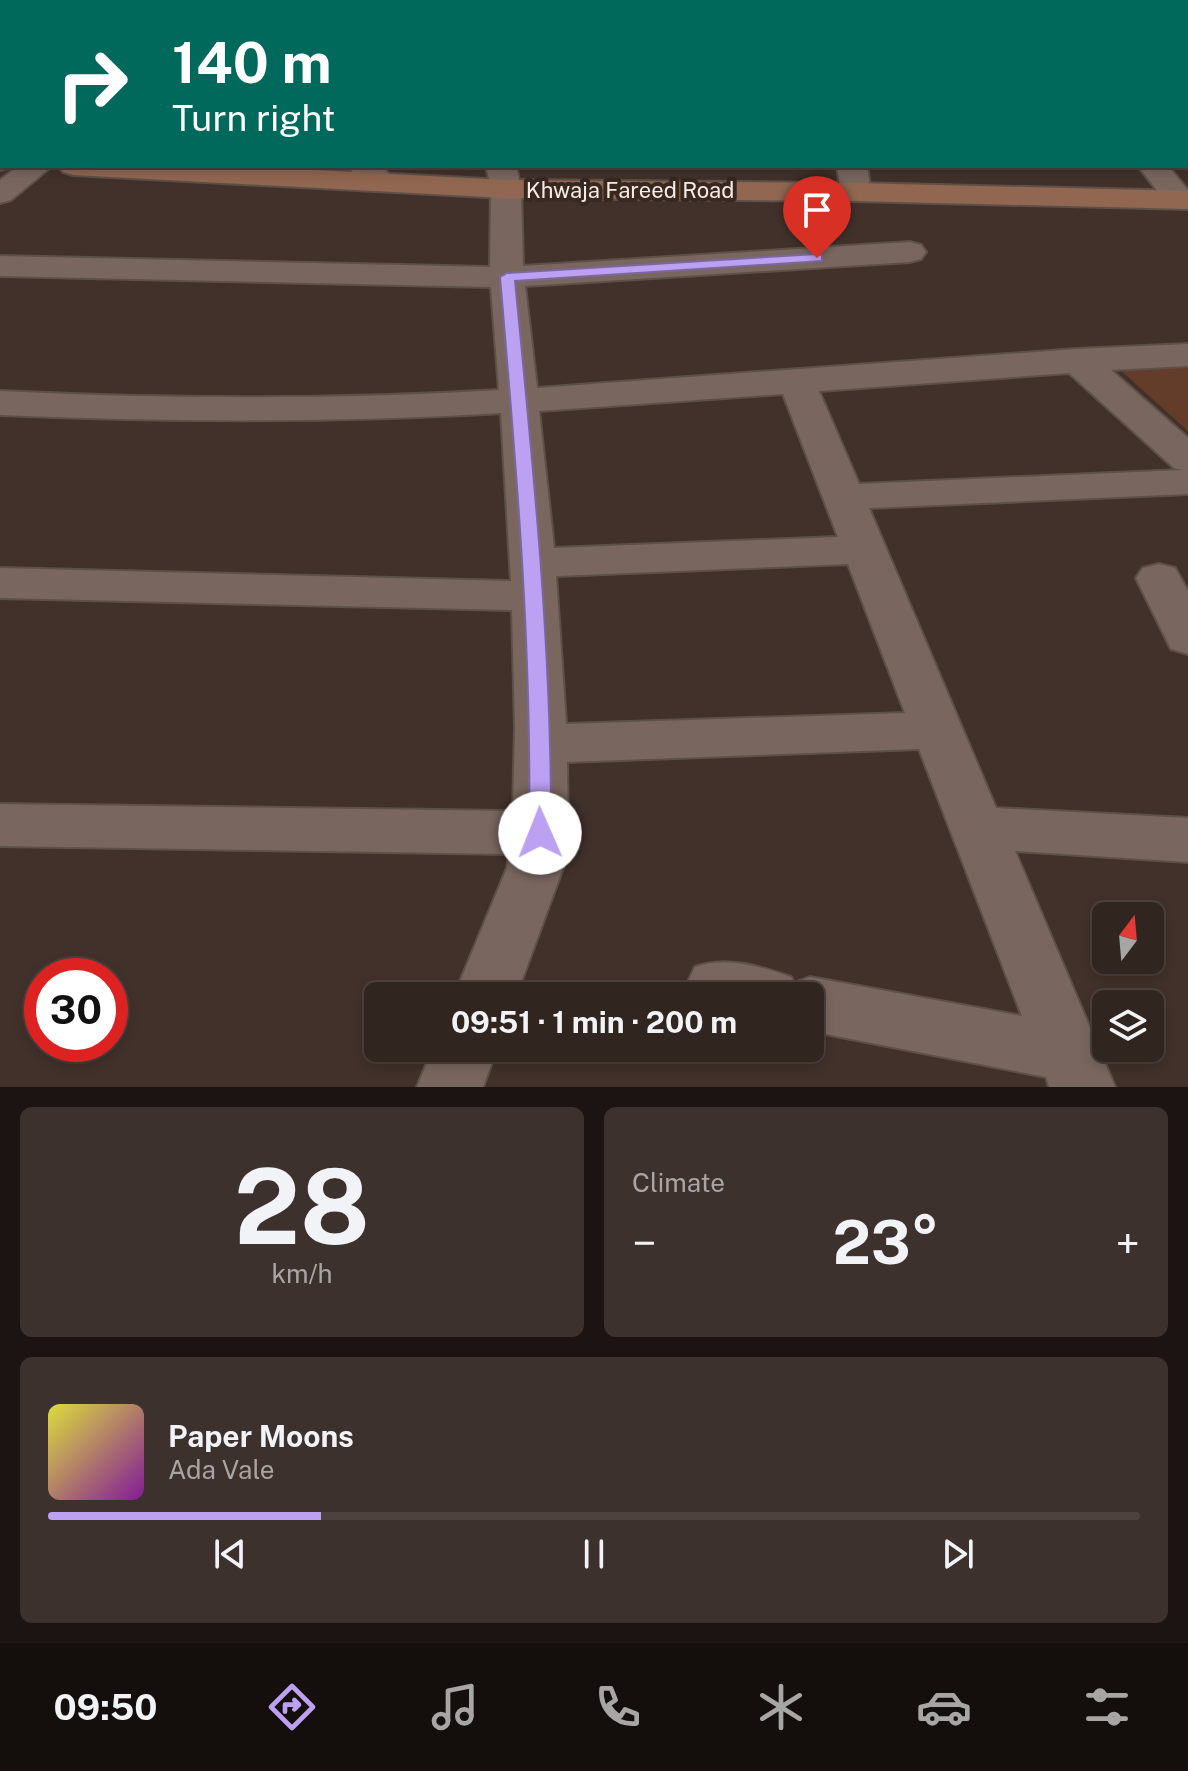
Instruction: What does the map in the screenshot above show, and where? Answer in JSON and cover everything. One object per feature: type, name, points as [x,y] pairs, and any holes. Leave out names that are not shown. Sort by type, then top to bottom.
[{"type":"main road","name":"Khwaja Fareed Road","points":[[154,168],[504,178],[854,179],[1184,200]]},
{"type":"street","points":[[0,194],[34,168]]},
{"type":"street","points":[[1155,168],[1184,200]]},
{"type":"street","points":[[490,982],[535,868],[540,833],[541,728],[534,579],[507,277],[504,178]]},
{"type":"street","points":[[0,266],[507,277],[910,252]]},
{"type":"street","points":[[0,403],[85,409],[259,408],[519,400],[1077,360],[1188,355]]},
{"type":"street","points":[[1077,360],[1188,459]]},
{"type":"street","points":[[796,380],[1075,1070]]},
{"type":"street","points":[[843,497],[1188,482]]},
{"type":"street","points":[[0,583],[534,579],[865,550]]},
{"type":"street","points":[[1159,578],[1188,638]]},
{"type":"street","points":[[539,744],[937,730]]},
{"type":"street","points":[[0,825],[540,833]]},
{"type":"street","points":[[978,828],[1188,840]]},
{"type":"street","points":[[824,1007],[1075,1070]]},
{"type":"street","points":[[450,1087],[460,1062]]},
{"type":"shaded area","points":[[1188,364],[1188,431],[1117,367]]},
{"type":"route","points":[[540,833],[541,728],[532,540],[507,277],[817,258]]}]
